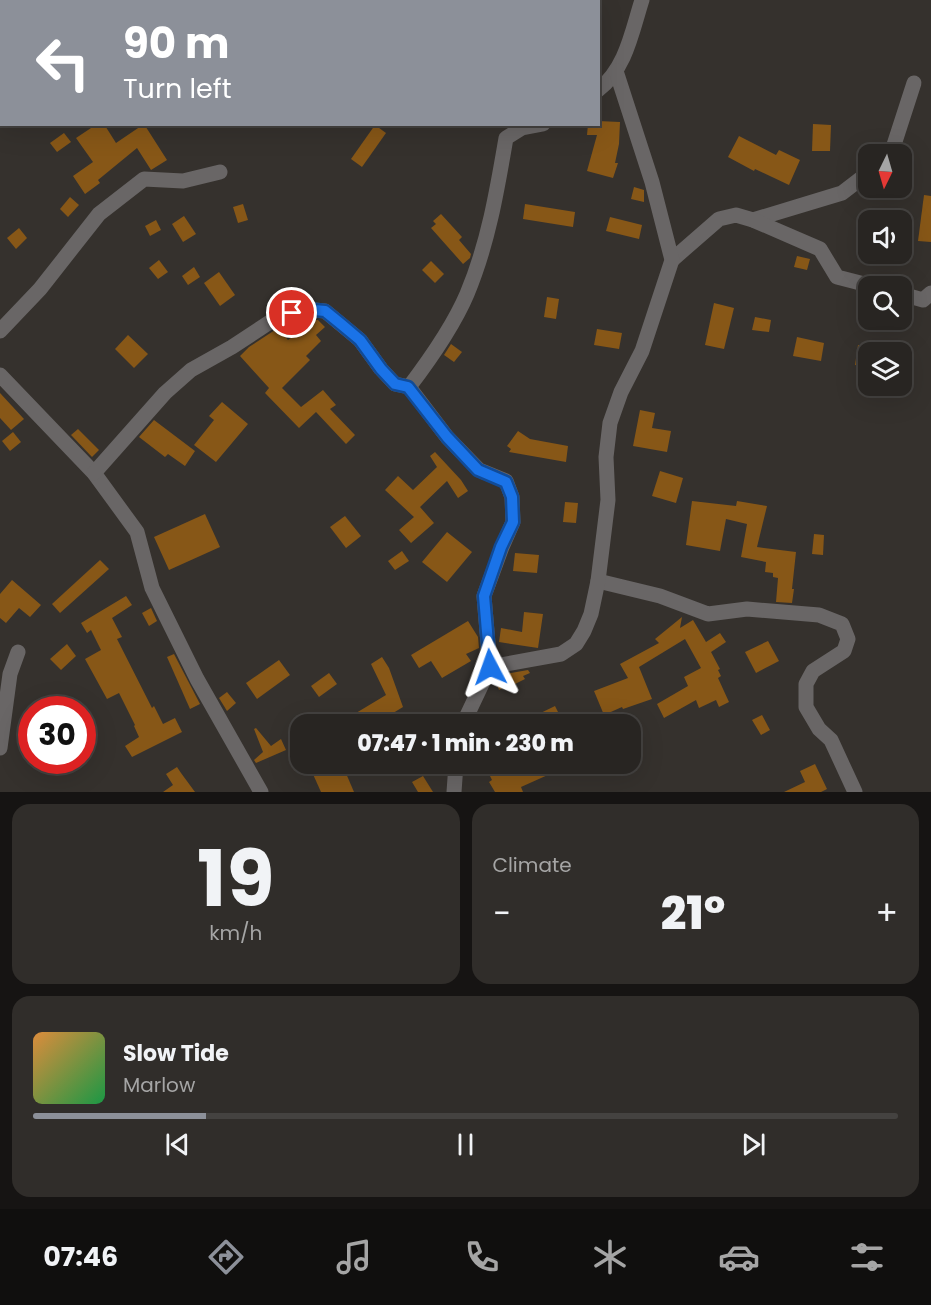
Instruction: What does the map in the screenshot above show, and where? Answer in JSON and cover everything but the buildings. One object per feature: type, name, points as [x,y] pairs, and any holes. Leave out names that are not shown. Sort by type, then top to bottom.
[{"type":"street","points":[[600,87],[616,71],[625,53],[642,0]]},
{"type":"street","points":[[616,71],[652,182],[672,260]]},
{"type":"street","points":[[894,144],[914,83]]},
{"type":"street","points":[[408,387],[434,354],[467,295],[484,247],[506,138],[522,128],[532,126]]},
{"type":"street","points":[[0,331],[40,289],[99,214],[144,179],[183,181],[220,172]]},
{"type":"street","points":[[753,220],[842,193],[858,181]]},
{"type":"street","points":[[490,667],[561,654],[576,644],[591,614],[598,581],[608,500],[606,457],[610,423],[621,392],[642,351],[672,260],[719,219],[736,215],[820,249],[837,278],[858,283]]},
{"type":"street","points":[[912,297],[923,300],[931,293]]},
{"type":"street","points":[[94,473],[165,393],[191,370],[232,347],[279,316],[304,309],[325,311],[360,340],[395,384],[408,387],[447,437],[478,470],[506,482],[512,497],[513,522],[501,547],[484,596],[490,667],[468,714]]},
{"type":"street","points":[[0,375],[94,473],[136,532],[152,588],[197,680],[261,792]]},
{"type":"street","points":[[598,581],[660,596],[708,614],[747,609],[819,615],[842,624],[848,639],[844,651],[813,671],[806,684],[806,707],[819,729],[831,740],[855,792]]},
{"type":"street","points":[[0,748],[10,674],[18,652]]},
{"type":"street","points":[[454,792],[455,774]]},
{"type":"route","points":[[292,313],[304,309],[325,311],[360,340],[395,384],[408,387],[447,437],[478,470],[506,482],[512,497],[513,522],[501,547],[484,596],[490,667]]}]
